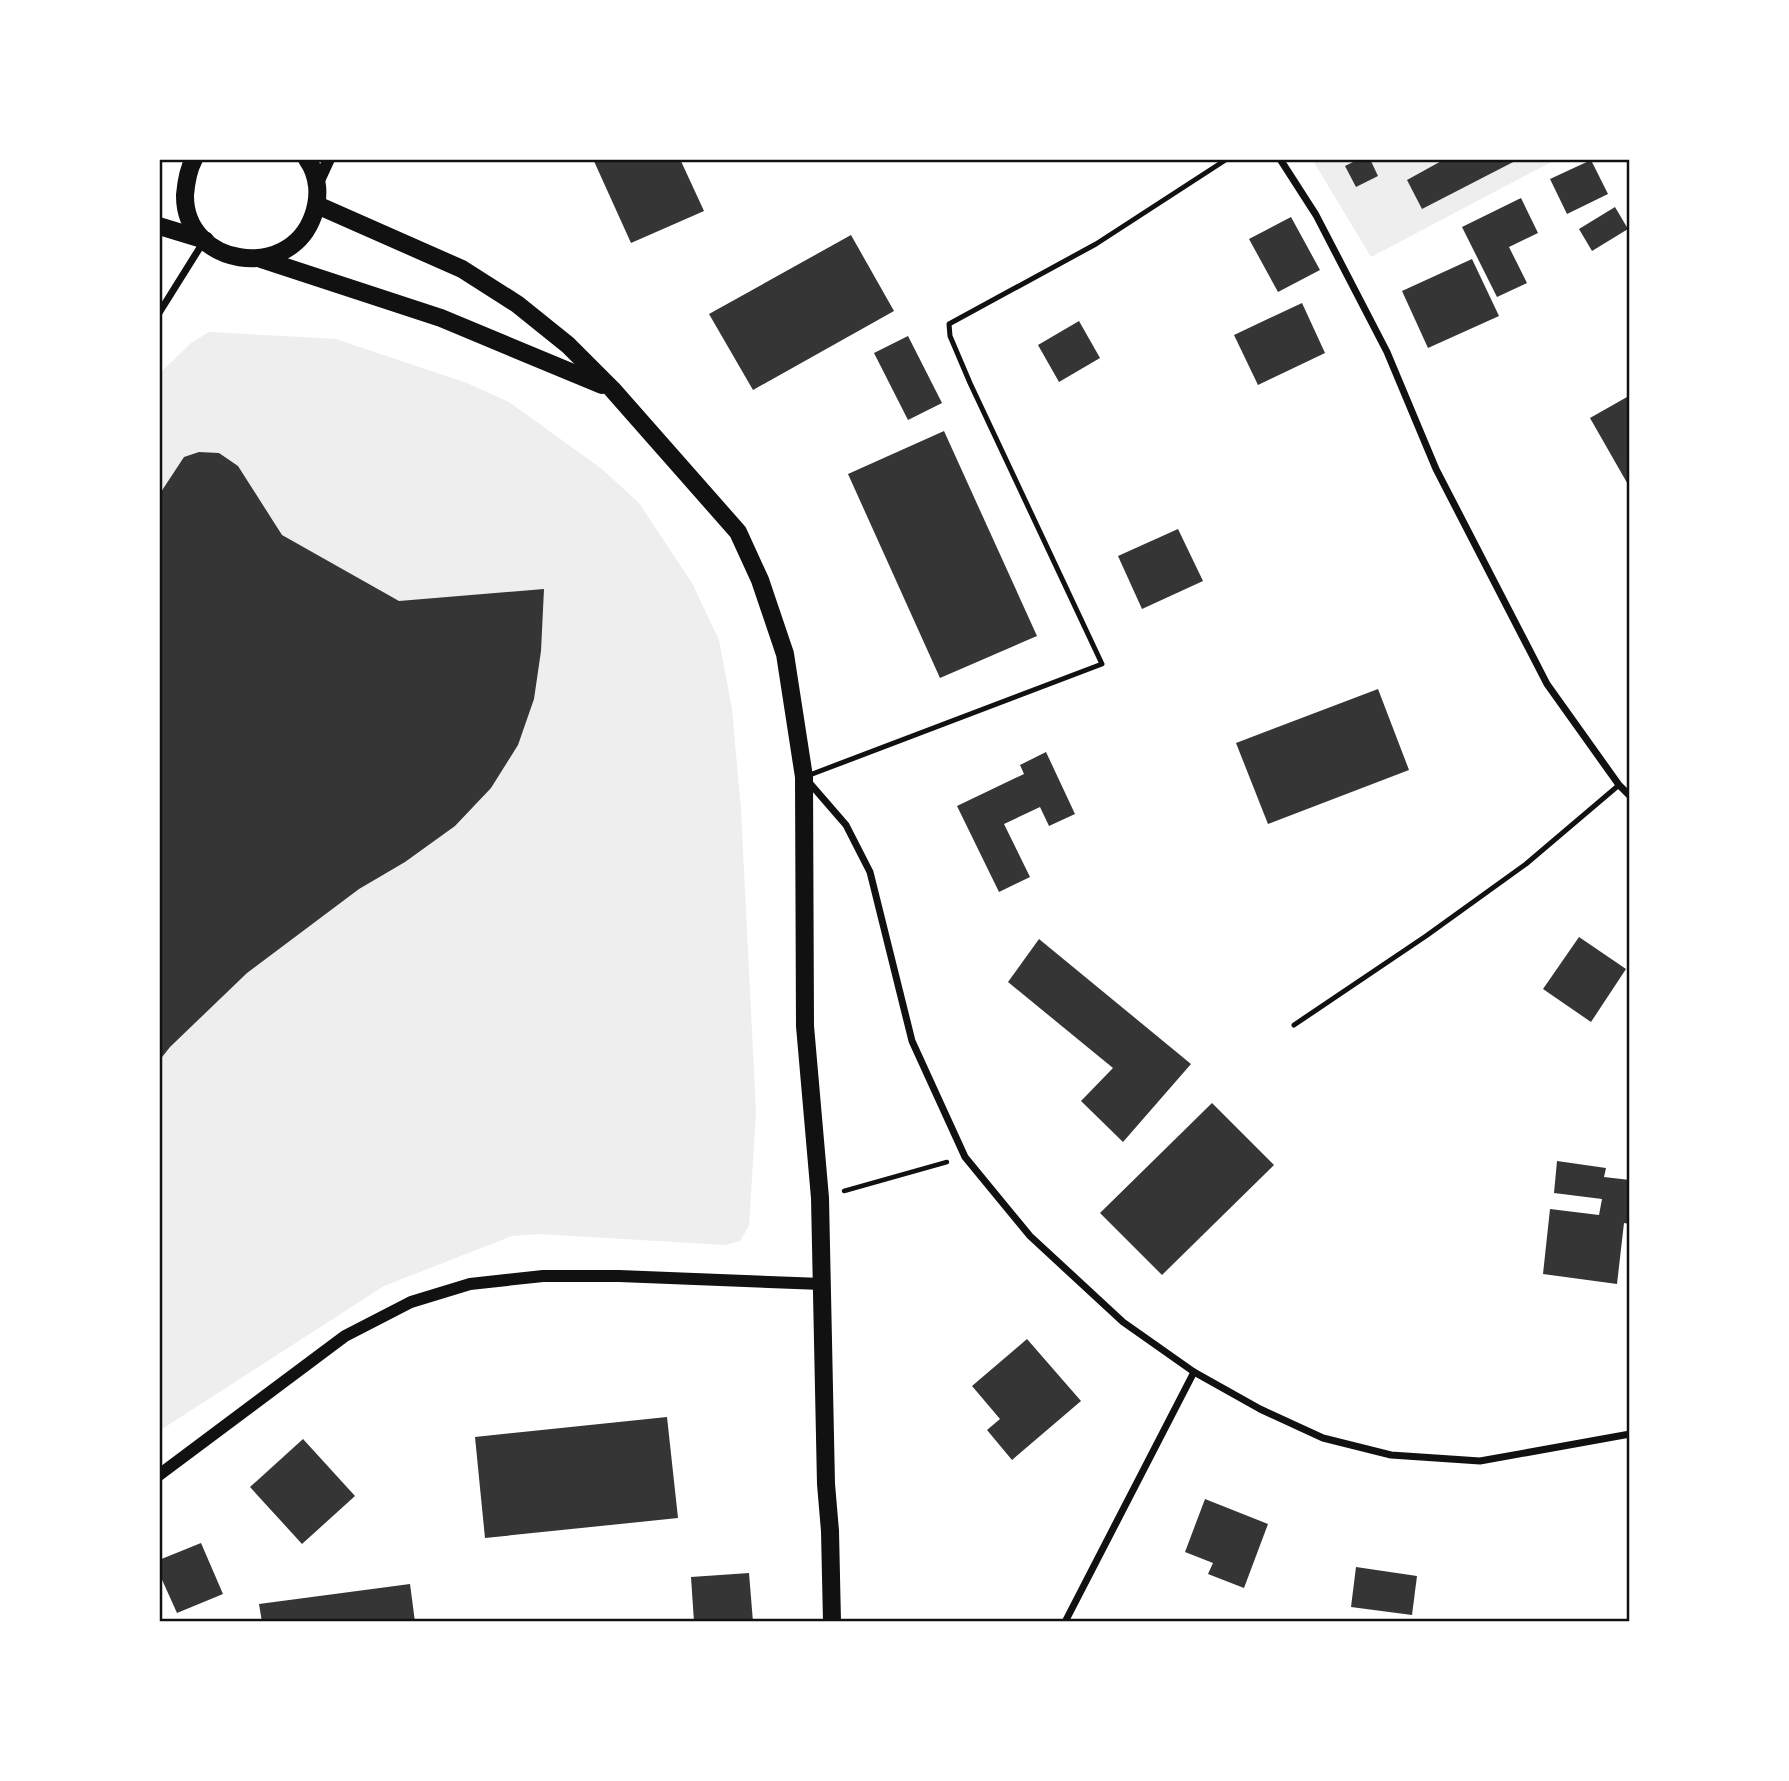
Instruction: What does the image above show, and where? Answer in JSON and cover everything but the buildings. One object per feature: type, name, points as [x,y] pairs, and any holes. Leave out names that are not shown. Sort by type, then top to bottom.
[{"type":"main road","points":[[194,159],[186,182],[185,203],[192,224],[205,240],[221,253],[241,259],[261,259],[281,253],[298,241],[310,225],[317,205],[317,185],[312,166],[307,159]]},
{"type":"main road","points":[[317,205],[473,276],[517,304],[568,345],[612,389],[738,532],[761,580],[785,654],[804,777],[805,1026],[820,1198],[825,1484],[830,1531],[832,1622]]},
{"type":"main road","points":[[159,226],[205,240]]},
{"type":"main road","points":[[261,259],[441,318],[612,389]]},
{"type":"street","points":[[317,185],[329,159]]},
{"type":"street","points":[[1280,159],[1316,215],[1382,340],[1436,469],[1547,684],[1619,785],[1630,796]]},
{"type":"street","points":[[159,313],[205,240]]},
{"type":"street","points":[[804,777],[846,825],[870,872],[912,1041],[965,1157],[1030,1236],[1123,1322],[1194,1372],[1260,1409],[1323,1438],[1391,1455],[1480,1461],[1630,1434]]},
{"type":"street","points":[[159,1475],[165,1464],[345,1336],[411,1302],[470,1284],[543,1276],[619,1276],[822,1284]]},
{"type":"street","points":[[1065,1622],[1194,1372]]},
{"type":"lane","points":[[804,777],[1102,664],[970,383],[950,335],[949,324],[1097,244],[1227,159]]},
{"type":"lane","points":[[1294,1024],[1426,936],[1527,864],[1619,785]]},
{"type":"path","points":[[820,1198],[965,1157]]},
{"type":"shaded area","points":[[1312,159],[1557,159],[1371,257]]},
{"type":"shaded area","points":[[209,332],[336,339],[467,383],[509,402],[602,469],[639,503],[692,583],[719,640],[732,709],[741,809],[756,1112],[749,1226],[740,1241],[726,1245],[538,1234],[512,1236],[384,1286],[159,1431],[159,374],[191,343]]}]
